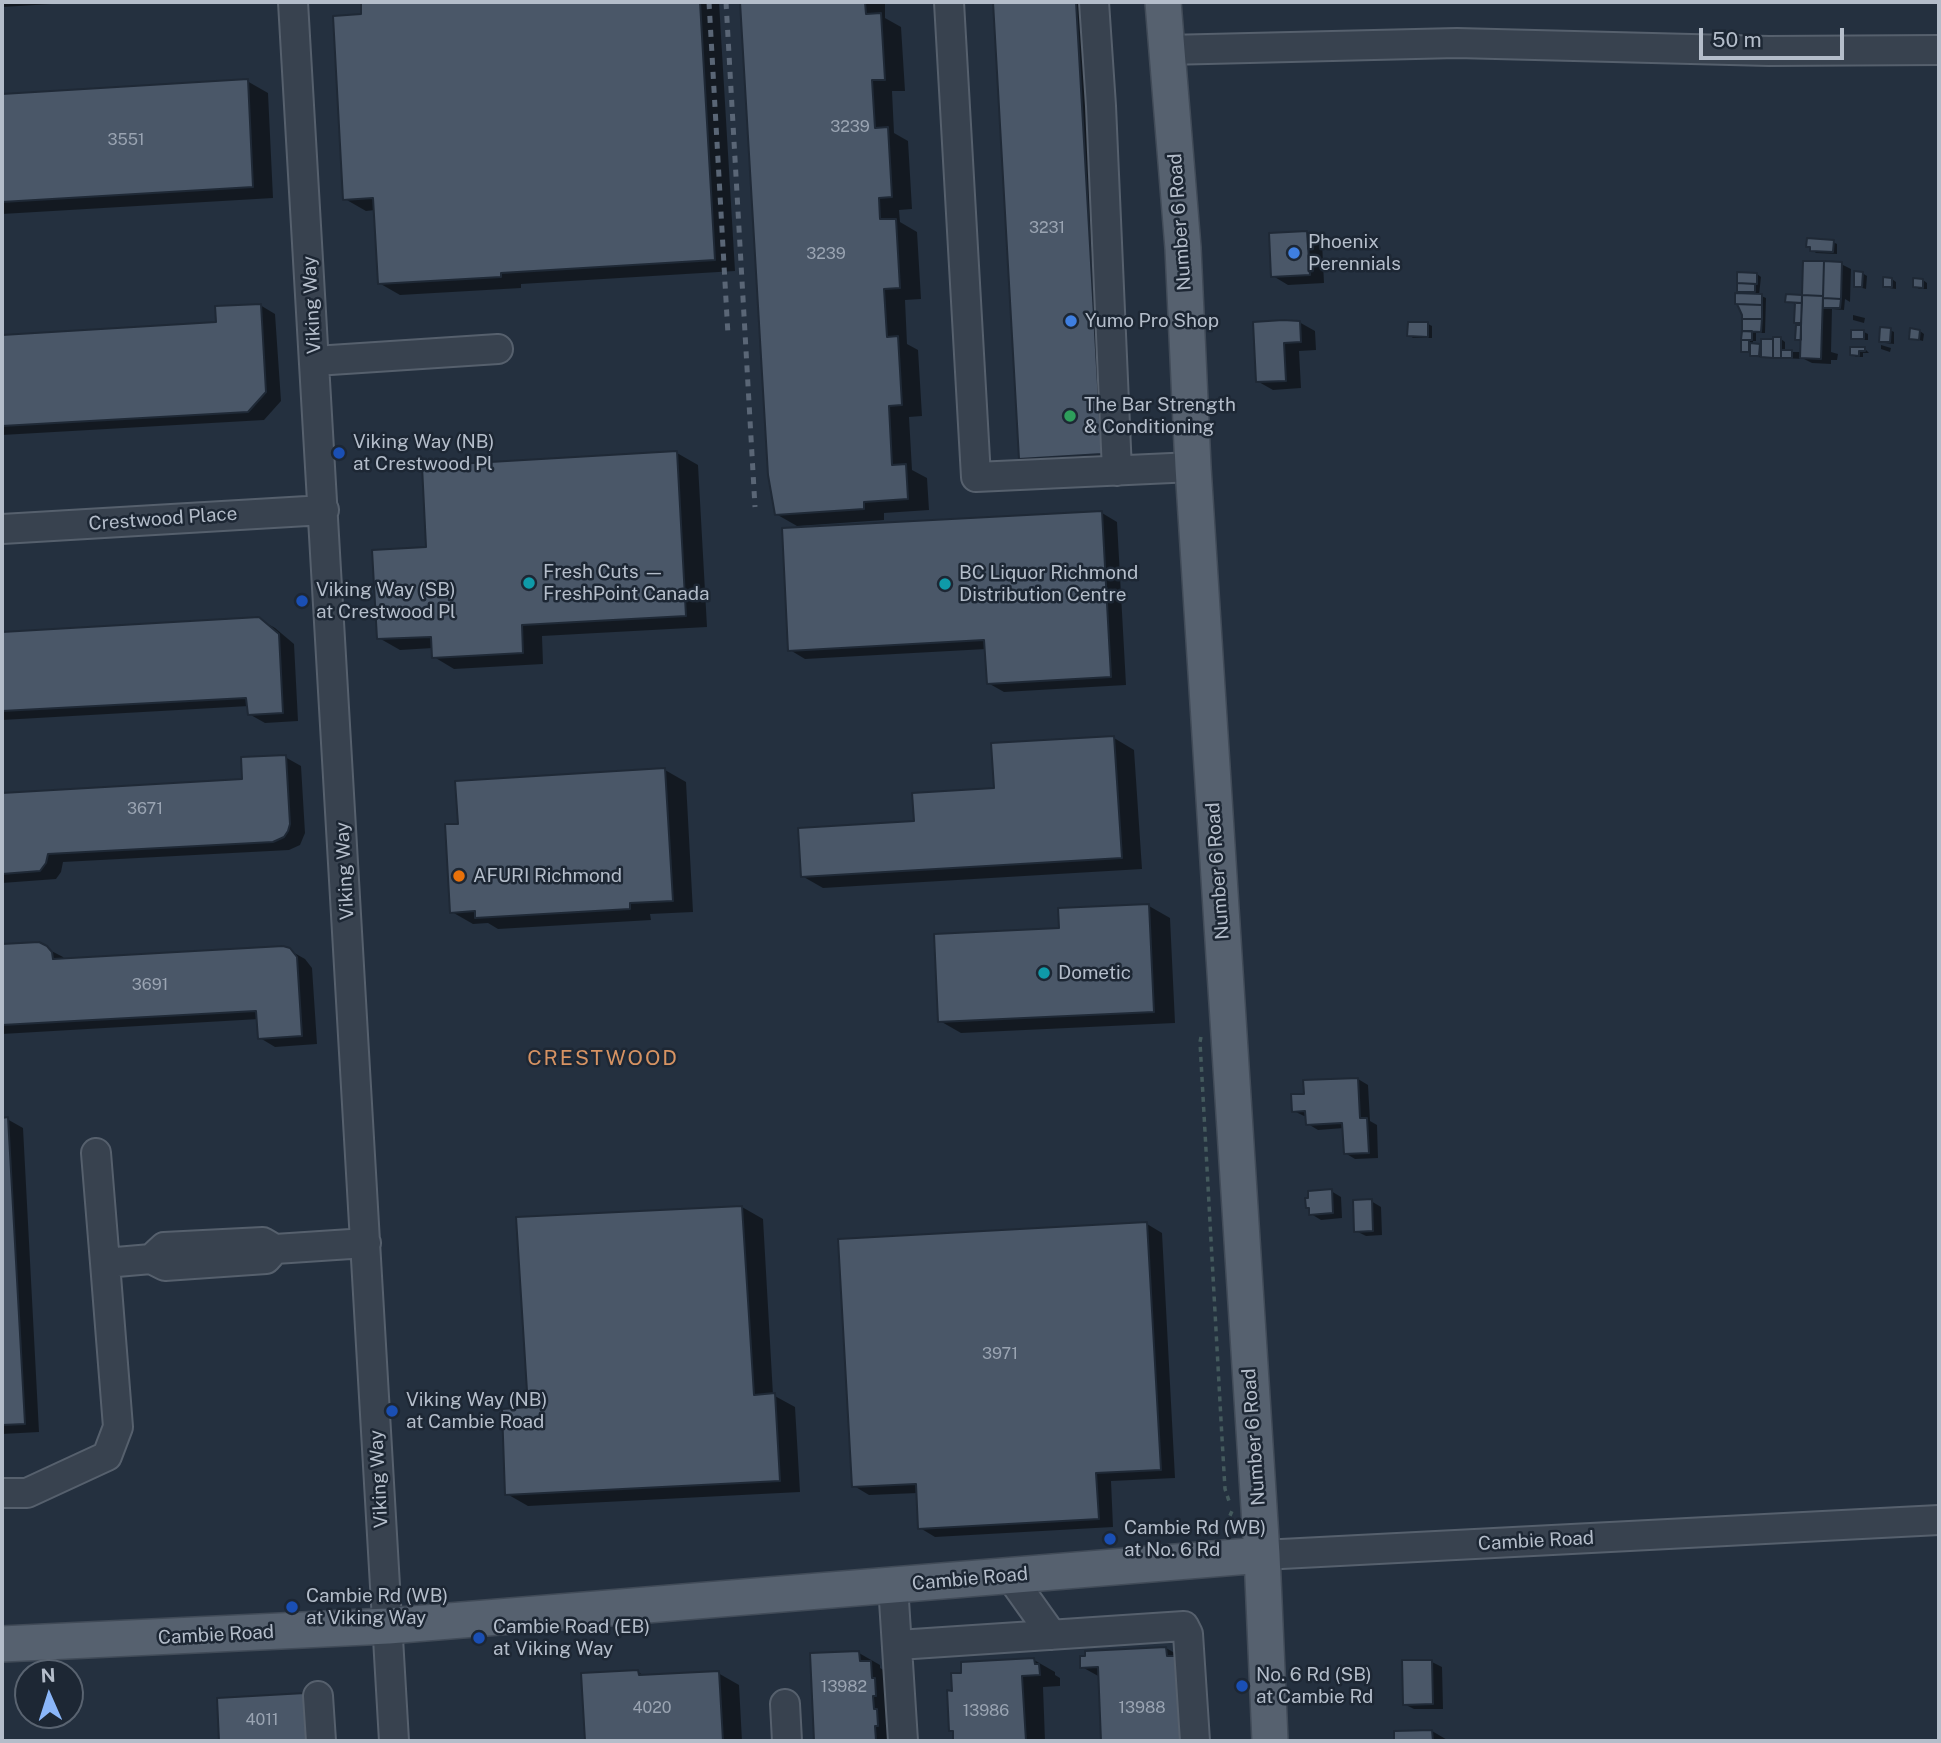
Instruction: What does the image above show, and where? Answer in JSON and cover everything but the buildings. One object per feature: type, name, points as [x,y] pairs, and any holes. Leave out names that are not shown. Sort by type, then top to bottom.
[{"type":"main road","name":"Number 6 Road","points":[[1163,2],[1183,248],[1193,467],[1262,1555],[1270,1741]]},
{"type":"main road","name":"Cambie Road","points":[[2,1644],[388,1626],[1262,1555]]},
{"type":"street","name":"Viking Way","points":[[293,2],[394,1741]]},
{"type":"street","points":[[949,2],[976,477],[1193,467]]},
{"type":"street","points":[[1094,2],[1102,119],[1117,471]]},
{"type":"street","points":[[1166,50],[1457,43],[1769,51],[1939,50]]},
{"type":"street","points":[[315,361],[498,349]]},
{"type":"street","name":"Crestwood Place","points":[[2,529],[324,510]]},
{"type":"street","points":[[2,1493],[27,1493],[107,1456],[118,1427],[96,1153]]},
{"type":"street","points":[[105,1263],[151,1259],[164,1247],[263,1242],[275,1250],[366,1243]]},
{"type":"street","name":"Cambie Road","points":[[1262,1555],[1939,1520]]},
{"type":"street","points":[[1010,1576],[1052,1635]]},
{"type":"street","points":[[893,1586],[903,1741]]},
{"type":"street","points":[[898,1645],[1184,1626],[1188,1634],[1195,1741]]},
{"type":"street","points":[[318,1696],[321,1741]]},
{"type":"street","points":[[785,1704],[788,1741]]},
{"type":"path","points":[[1200,1042],[1225,1489],[1232,1510],[1226,1525]]},
{"type":"railway","points":[[709,2],[728,335]]},
{"type":"railway","points":[[726,2],[755,507]]},
{"type":"place","name":"Phoenix Perennials","points":[[1294,253]]},
{"type":"place","name":"Yumo Pro Shop","points":[[1071,321]]},
{"type":"place","name":"The Bar Strength & Conditioning","points":[[1070,416]]},
{"type":"place","name":"Viking Way (NB) at Crestwood Pl","points":[[339,453]]},
{"type":"place","name":"Fresh Cuts — FreshPoint Canada","points":[[529,583]]},
{"type":"place","name":"BC Liquor Richmond Distribution Centre","points":[[945,584]]},
{"type":"place","name":"Viking Way (SB) at Crestwood Pl","points":[[302,601]]},
{"type":"place","name":"AFURI Richmond","points":[[459,876]]},
{"type":"place","name":"Dometic","points":[[1044,973]]},
{"type":"place","name":"Viking Way (NB) at Cambie Road","points":[[392,1411]]},
{"type":"place","name":"Cambie Rd (WB) at No. 6 Rd","points":[[1110,1539]]},
{"type":"place","name":"Cambie Rd (WB) at Viking Way","points":[[292,1607]]},
{"type":"place","name":"Cambie Road (EB) at Viking Way","points":[[479,1638]]},
{"type":"place","name":"No. 6 Rd (SB) at Cambie Rd","points":[[1242,1686]]},
{"type":"district","name":"CRESTWOOD","points":[[603,1059]]}]
